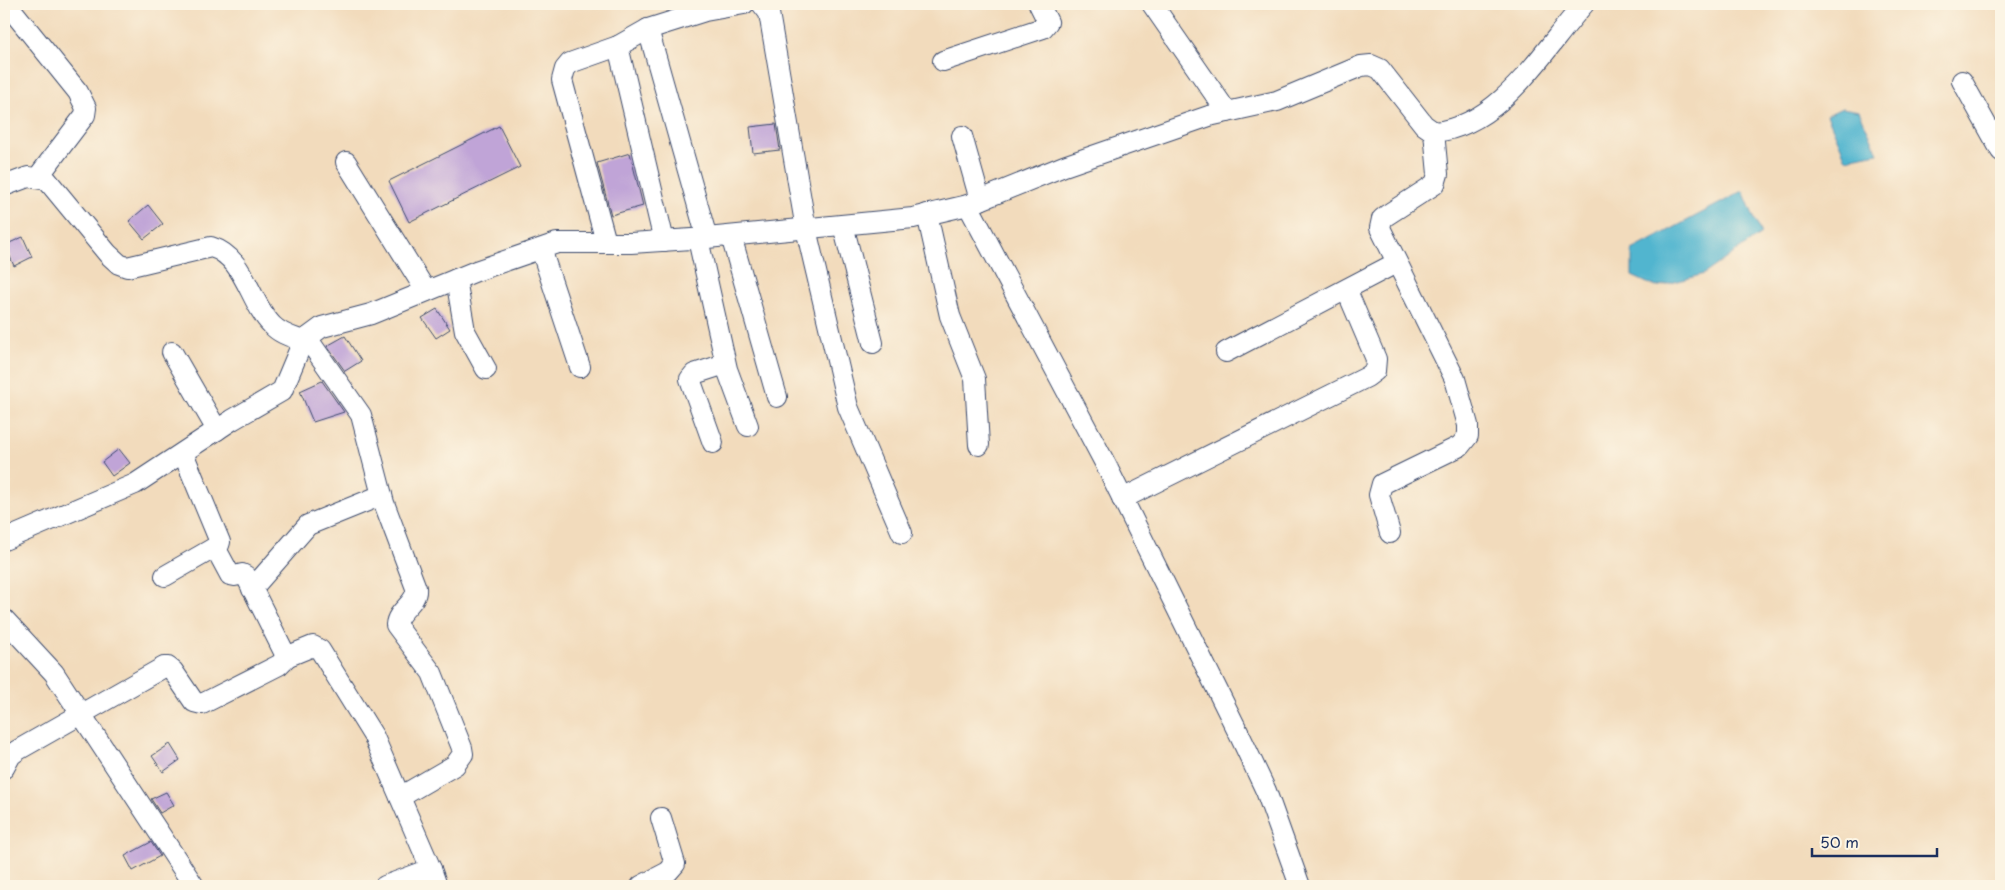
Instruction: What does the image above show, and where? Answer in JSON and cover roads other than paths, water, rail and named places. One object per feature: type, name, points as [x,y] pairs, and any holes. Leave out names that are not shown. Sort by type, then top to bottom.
[{"type":"street","points":[[7,4],[78,92],[86,108],[85,115],[38,177]]},
{"type":"street","points":[[606,242],[562,80],[565,68],[570,63],[618,46],[648,30],[713,7],[738,4]]},
{"type":"street","points":[[762,4],[769,13],[806,229],[848,407],[902,534]]},
{"type":"street","points":[[943,61],[1043,28],[1048,22],[1039,4]]},
{"type":"street","points":[[1152,4],[1227,112]]},
{"type":"street","points":[[4,540],[135,484],[217,430],[282,391],[305,340],[322,327],[371,314],[456,279],[558,243],[664,241],[913,218],[974,203],[1064,166],[1208,116],[1277,101],[1361,66],[1371,65],[1380,69],[1424,125],[1434,132],[1449,130],[1496,105],[1584,4]]},
{"type":"street","points":[[648,30],[703,238],[725,364],[748,426]]},
{"type":"street","points":[[618,46],[664,241]]},
{"type":"street","points":[[1962,81],[2001,151]]},
{"type":"street","points":[[1390,534],[1379,495],[1382,484],[1460,446],[1468,436],[1468,425],[1455,379],[1382,232],[1381,223],[1387,215],[1435,184],[1438,174],[1434,132]]},
{"type":"street","points":[[962,136],[974,203],[1266,791],[1300,886]]},
{"type":"street","points":[[346,162],[426,291]]},
{"type":"street","points":[[4,186],[28,177],[38,177],[47,180],[54,186],[108,254],[119,264],[136,266],[210,247],[221,250],[237,268],[271,325],[286,335],[305,340],[361,415],[382,495],[416,592],[398,618],[396,625],[432,673],[463,754],[455,764],[400,797]]},
{"type":"street","points":[[927,214],[950,316],[975,379],[979,445]]},
{"type":"street","points":[[843,225],[872,343]]},
{"type":"street","points":[[731,236],[777,397]]},
{"type":"street","points":[[541,249],[580,367]]},
{"type":"street","points":[[1226,352],[1347,291],[1396,263]]},
{"type":"street","points":[[456,279],[465,331],[486,368]]},
{"type":"street","points":[[1122,499],[1358,382],[1375,371],[1376,359],[1347,291]]},
{"type":"street","points":[[172,352],[217,430]]},
{"type":"street","points":[[713,443],[690,378],[694,374],[725,364]]},
{"type":"street","points":[[165,576],[219,545],[221,540],[183,453]]},
{"type":"street","points":[[252,589],[308,525],[382,495]]},
{"type":"street","points":[[215,547],[230,575],[244,574],[285,654],[288,656]]},
{"type":"street","points":[[4,619],[54,673],[194,886]]},
{"type":"street","points":[[4,768],[11,756],[18,750],[164,668],[168,667],[173,671],[194,702],[202,704],[279,665],[288,656],[312,646],[320,650],[370,729],[434,878],[385,886]]},
{"type":"street","points":[[641,886],[668,872],[675,864],[661,818]]},
{"type":"water","points":[[1842,108],[1859,111],[1878,153],[1846,159],[1827,115]]},
{"type":"water","points":[[1743,191],[1761,234],[1704,274],[1656,287],[1632,276],[1632,250]]}]
